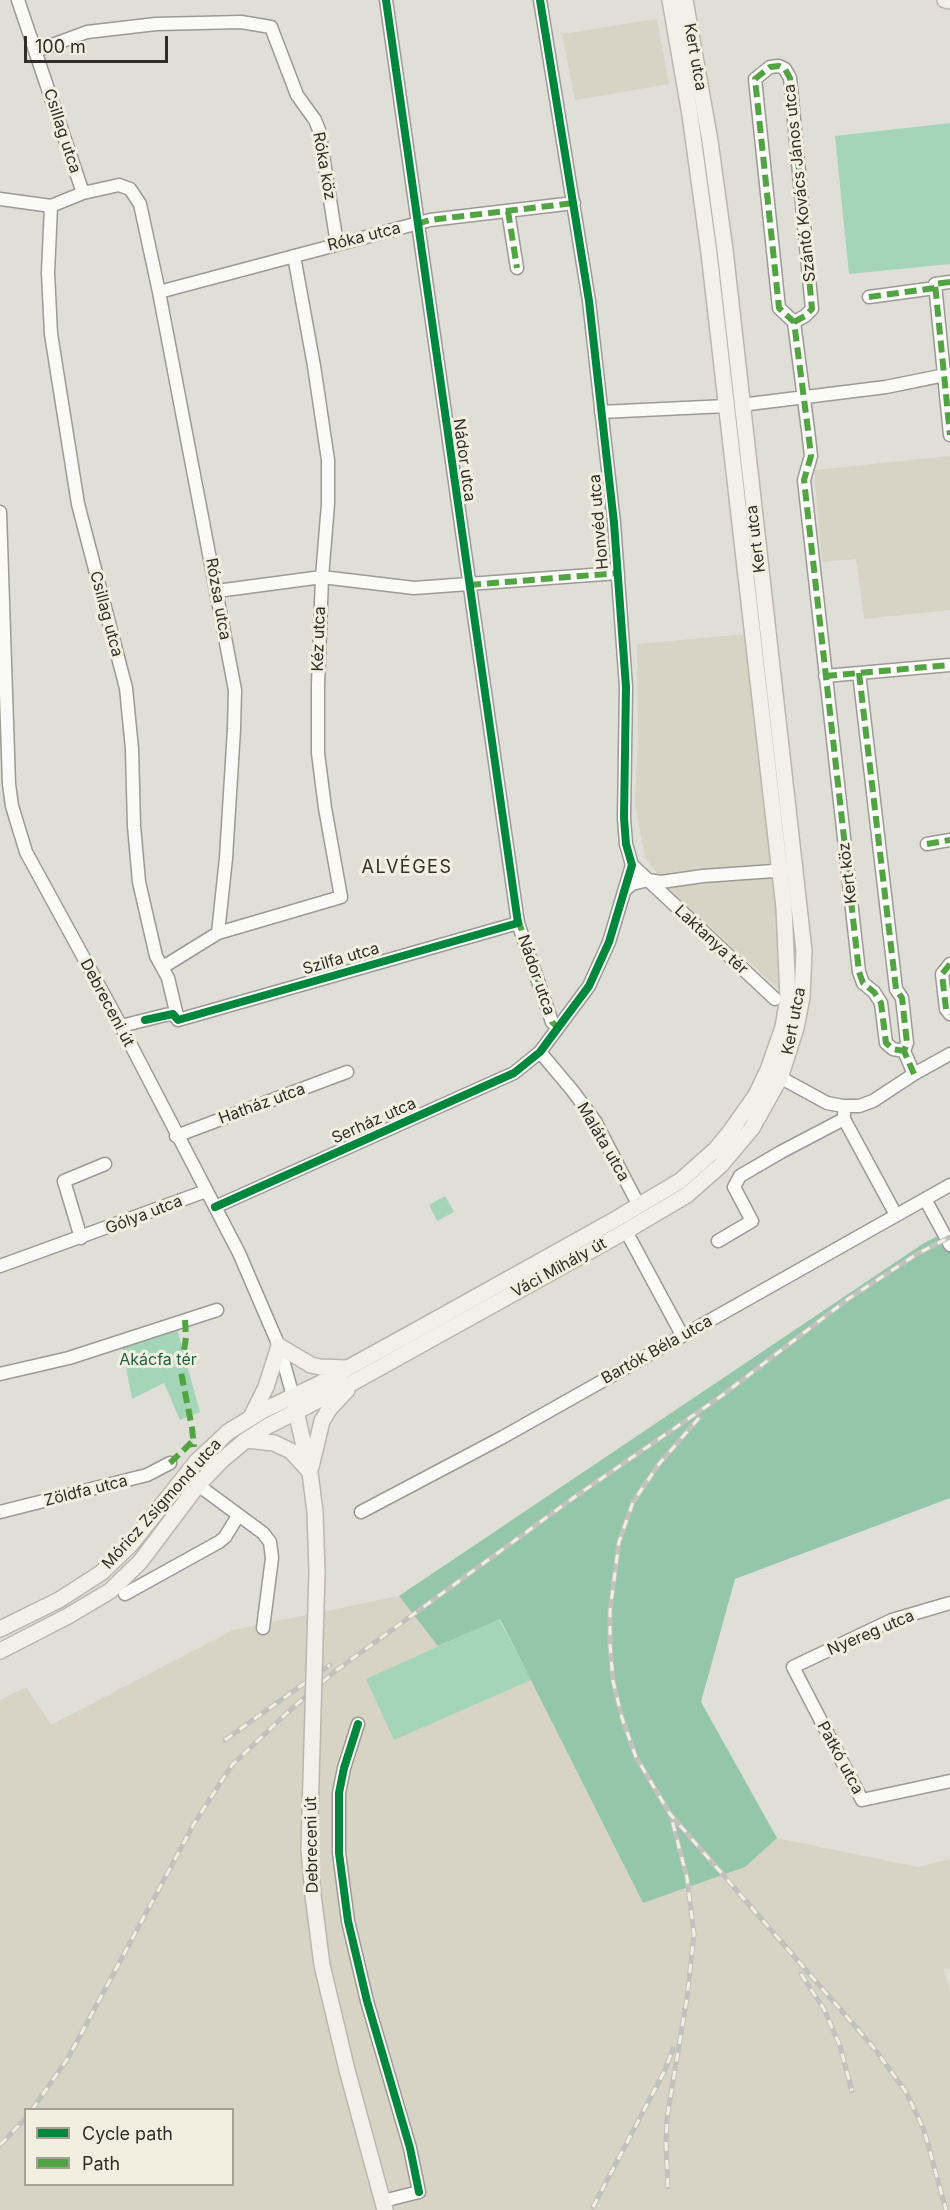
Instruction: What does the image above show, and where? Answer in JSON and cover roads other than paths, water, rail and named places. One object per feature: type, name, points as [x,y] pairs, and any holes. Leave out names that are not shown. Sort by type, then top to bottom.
[{"type":"main road","name":"Kert utca","points":[[670,0],[690,115],[734,406],[788,870],[788,998],[774,1074]]},
{"type":"main road","name":"Kert utca","points":[[685,0],[710,141],[725,250],[734,406]]},
{"type":"main road","points":[[945,0],[950,1]]},
{"type":"main road","name":"Váci Mihály út","points":[[297,1412],[352,1375],[680,1180],[716,1149],[774,1074]]},
{"type":"main road","name":"Váci Mihály út","points":[[293,1396],[352,1375],[626,1231],[687,1195],[721,1165],[752,1128],[774,1074]]},
{"type":"main road","points":[[251,1417],[266,1387],[279,1346],[311,1365],[352,1375]]},
{"type":"main road","name":"Debreceni út","points":[[310,1473],[322,1421],[352,1375]]},
{"type":"main road","name":"Debreceni út","points":[[293,1396],[310,1473],[315,1512],[317,1572],[309,1849],[313,1895],[322,1965],[347,2070],[384,2205]]},
{"type":"main road","name":"Móricz Zsigmond utca","points":[[0,1629],[59,1600],[101,1573],[131,1544],[197,1461],[228,1432],[251,1417],[293,1396]]},
{"type":"main road","name":"Móricz Zsigmond utca","points":[[0,1651],[68,1616],[110,1591],[140,1562],[198,1485],[222,1460],[246,1440],[297,1412]]},
{"type":"main road","points":[[246,1440],[274,1443],[291,1451],[310,1473]]},
{"type":"street","name":"Csillag utca","points":[[18,0],[83,194]]},
{"type":"street","name":"Nádor utca","points":[[386,0],[518,923],[552,1022],[558,1028],[540,1052]]},
{"type":"street","name":"Honvéd utca","points":[[540,0],[589,301],[602,412],[618,573],[626,687],[624,818],[626,844],[632,865],[609,942],[589,986],[558,1028]]},
{"type":"street","name":"Róka köz","points":[[36,51],[87,32],[144,26],[241,22],[271,27],[297,95],[315,120],[319,130],[337,244]]},
{"type":"street","name":"Szántó Kovács János utca","points":[[794,322],[806,316],[812,309],[790,78],[785,69],[779,66],[770,67],[755,79],[779,308],[794,322],[804,397]]},
{"type":"street","name":"Rózsa utca","points":[[83,194],[119,185],[130,189],[140,204],[217,591],[235,690],[226,858],[218,933]]},
{"type":"street","points":[[0,198],[51,206],[83,194]]},
{"type":"street","name":"Róka utca","points":[[159,292],[430,220],[574,203]]},
{"type":"street","name":"Csillag utca","points":[[51,206],[48,273],[53,346],[78,504],[126,688],[132,749],[134,826],[139,882],[156,956],[168,978],[175,1017]]},
{"type":"street","points":[[508,211],[518,268]]},
{"type":"street","name":"Kéz utca","points":[[218,933],[341,897],[318,753],[321,577],[328,504],[328,460],[294,256]]},
{"type":"street","points":[[950,282],[935,284],[947,375],[950,435]]},
{"type":"street","points":[[869,297],[935,288]]},
{"type":"street","points":[[602,412],[734,406],[886,387],[947,375]]},
{"type":"street","name":"Kert köz","points":[[804,397],[811,456],[804,480],[860,972],[863,983],[874,992],[881,1003],[886,1043],[904,1051]]},
{"type":"street","name":"Debreceni út","points":[[0,512],[5,802],[26,852],[122,1029],[258,1293],[279,1346],[293,1396]]},
{"type":"street","points":[[217,591],[321,577],[414,588],[618,573]]},
{"type":"street","points":[[825,676],[950,665]]},
{"type":"street","name":"Kert köz","points":[[859,674],[896,989],[902,999],[907,1043],[904,1051],[914,1074]]},
{"type":"street","points":[[927,844],[950,840]]},
{"type":"street","name":"Laktanya tér","points":[[632,865],[775,999]]},
{"type":"street","name":"Laktanya tér","points":[[648,880],[661,882],[703,876],[788,870]]},
{"type":"street","points":[[625,890],[633,884],[648,880]]},
{"type":"street","name":"Szilfa utca","points":[[122,1029],[166,1020],[518,923]]},
{"type":"street","points":[[162,967],[218,933]]},
{"type":"street","points":[[950,964],[942,975],[946,1009],[950,1014]]},
{"type":"street","points":[[874,992],[896,989]]},
{"type":"street","name":"Maláta utca","points":[[540,1052],[595,1121],[639,1206]]},
{"type":"street","name":"Serház utca","points":[[215,1207],[514,1073],[540,1052]]},
{"type":"street","points":[[718,1241],[752,1221],[734,1187],[740,1176],[844,1113],[873,1101],[950,1054]]},
{"type":"street","name":"Hatház utca","points":[[176,1136],[347,1072]]},
{"type":"street","points":[[774,1074],[844,1113],[896,1215]]},
{"type":"street","points":[[81,1238],[64,1181],[105,1164]]},
{"type":"street","name":"Bartók Béla utca","points":[[361,1512],[503,1437],[950,1185]]},
{"type":"street","name":"Gólya utca","points":[[0,1266],[206,1191]]},
{"type":"street","points":[[926,1199],[950,1245]]},
{"type":"street","points":[[626,1231],[682,1335]]},
{"type":"street","points":[[0,1374],[69,1358],[218,1310]]},
{"type":"street","name":"Zöldfa utca","points":[[0,1512],[147,1475],[170,1462]]},
{"type":"street","name":"Móricz Zsigmond utca","points":[[125,1594],[225,1537],[238,1516],[198,1485]]},
{"type":"street","points":[[238,1516],[262,1533],[270,1542],[272,1558],[263,1628]]},
{"type":"street","name":"Nyereg utca","points":[[793,1668],[892,1620],[950,1603]]},
{"type":"street","name":"Patkó utca","points":[[793,1668],[862,1800],[950,1781]]},
{"type":"street","points":[[358,1724],[344,1768],[339,1793],[339,1853],[346,1910],[367,2001],[408,2140],[419,2192],[384,2205]]},
{"type":"railway","points":[[33,2108],[68,2058],[195,1822],[232,1765],[334,1672],[576,1496],[720,1397],[848,1299],[917,1254],[950,1237]]},
{"type":"railway","points":[[699,1418],[659,1464],[633,1502],[619,1542],[610,1611],[610,1644],[613,1681],[622,1718],[636,1757],[670,1814],[874,2048],[906,2092],[924,2130],[946,2210]]},
{"type":"railway","points":[[225,1740],[330,1665]]},
{"type":"railway","points":[[668,2187],[667,2118],[687,1998],[694,1934],[687,1878],[671,1816]]},
{"type":"railway","points":[[801,1974],[824,2009],[840,2046],[852,2091]]},
{"type":"railway","points":[[593,2207],[664,2072],[673,2049]]},
{"type":"railway","points":[[0,2145],[24,2120]]},
{"type":"district","name":"ALVÉGES","points":[[407,868]]},
{"type":"park label","name":"Akácfa tér","points":[[158,1360]]}]
